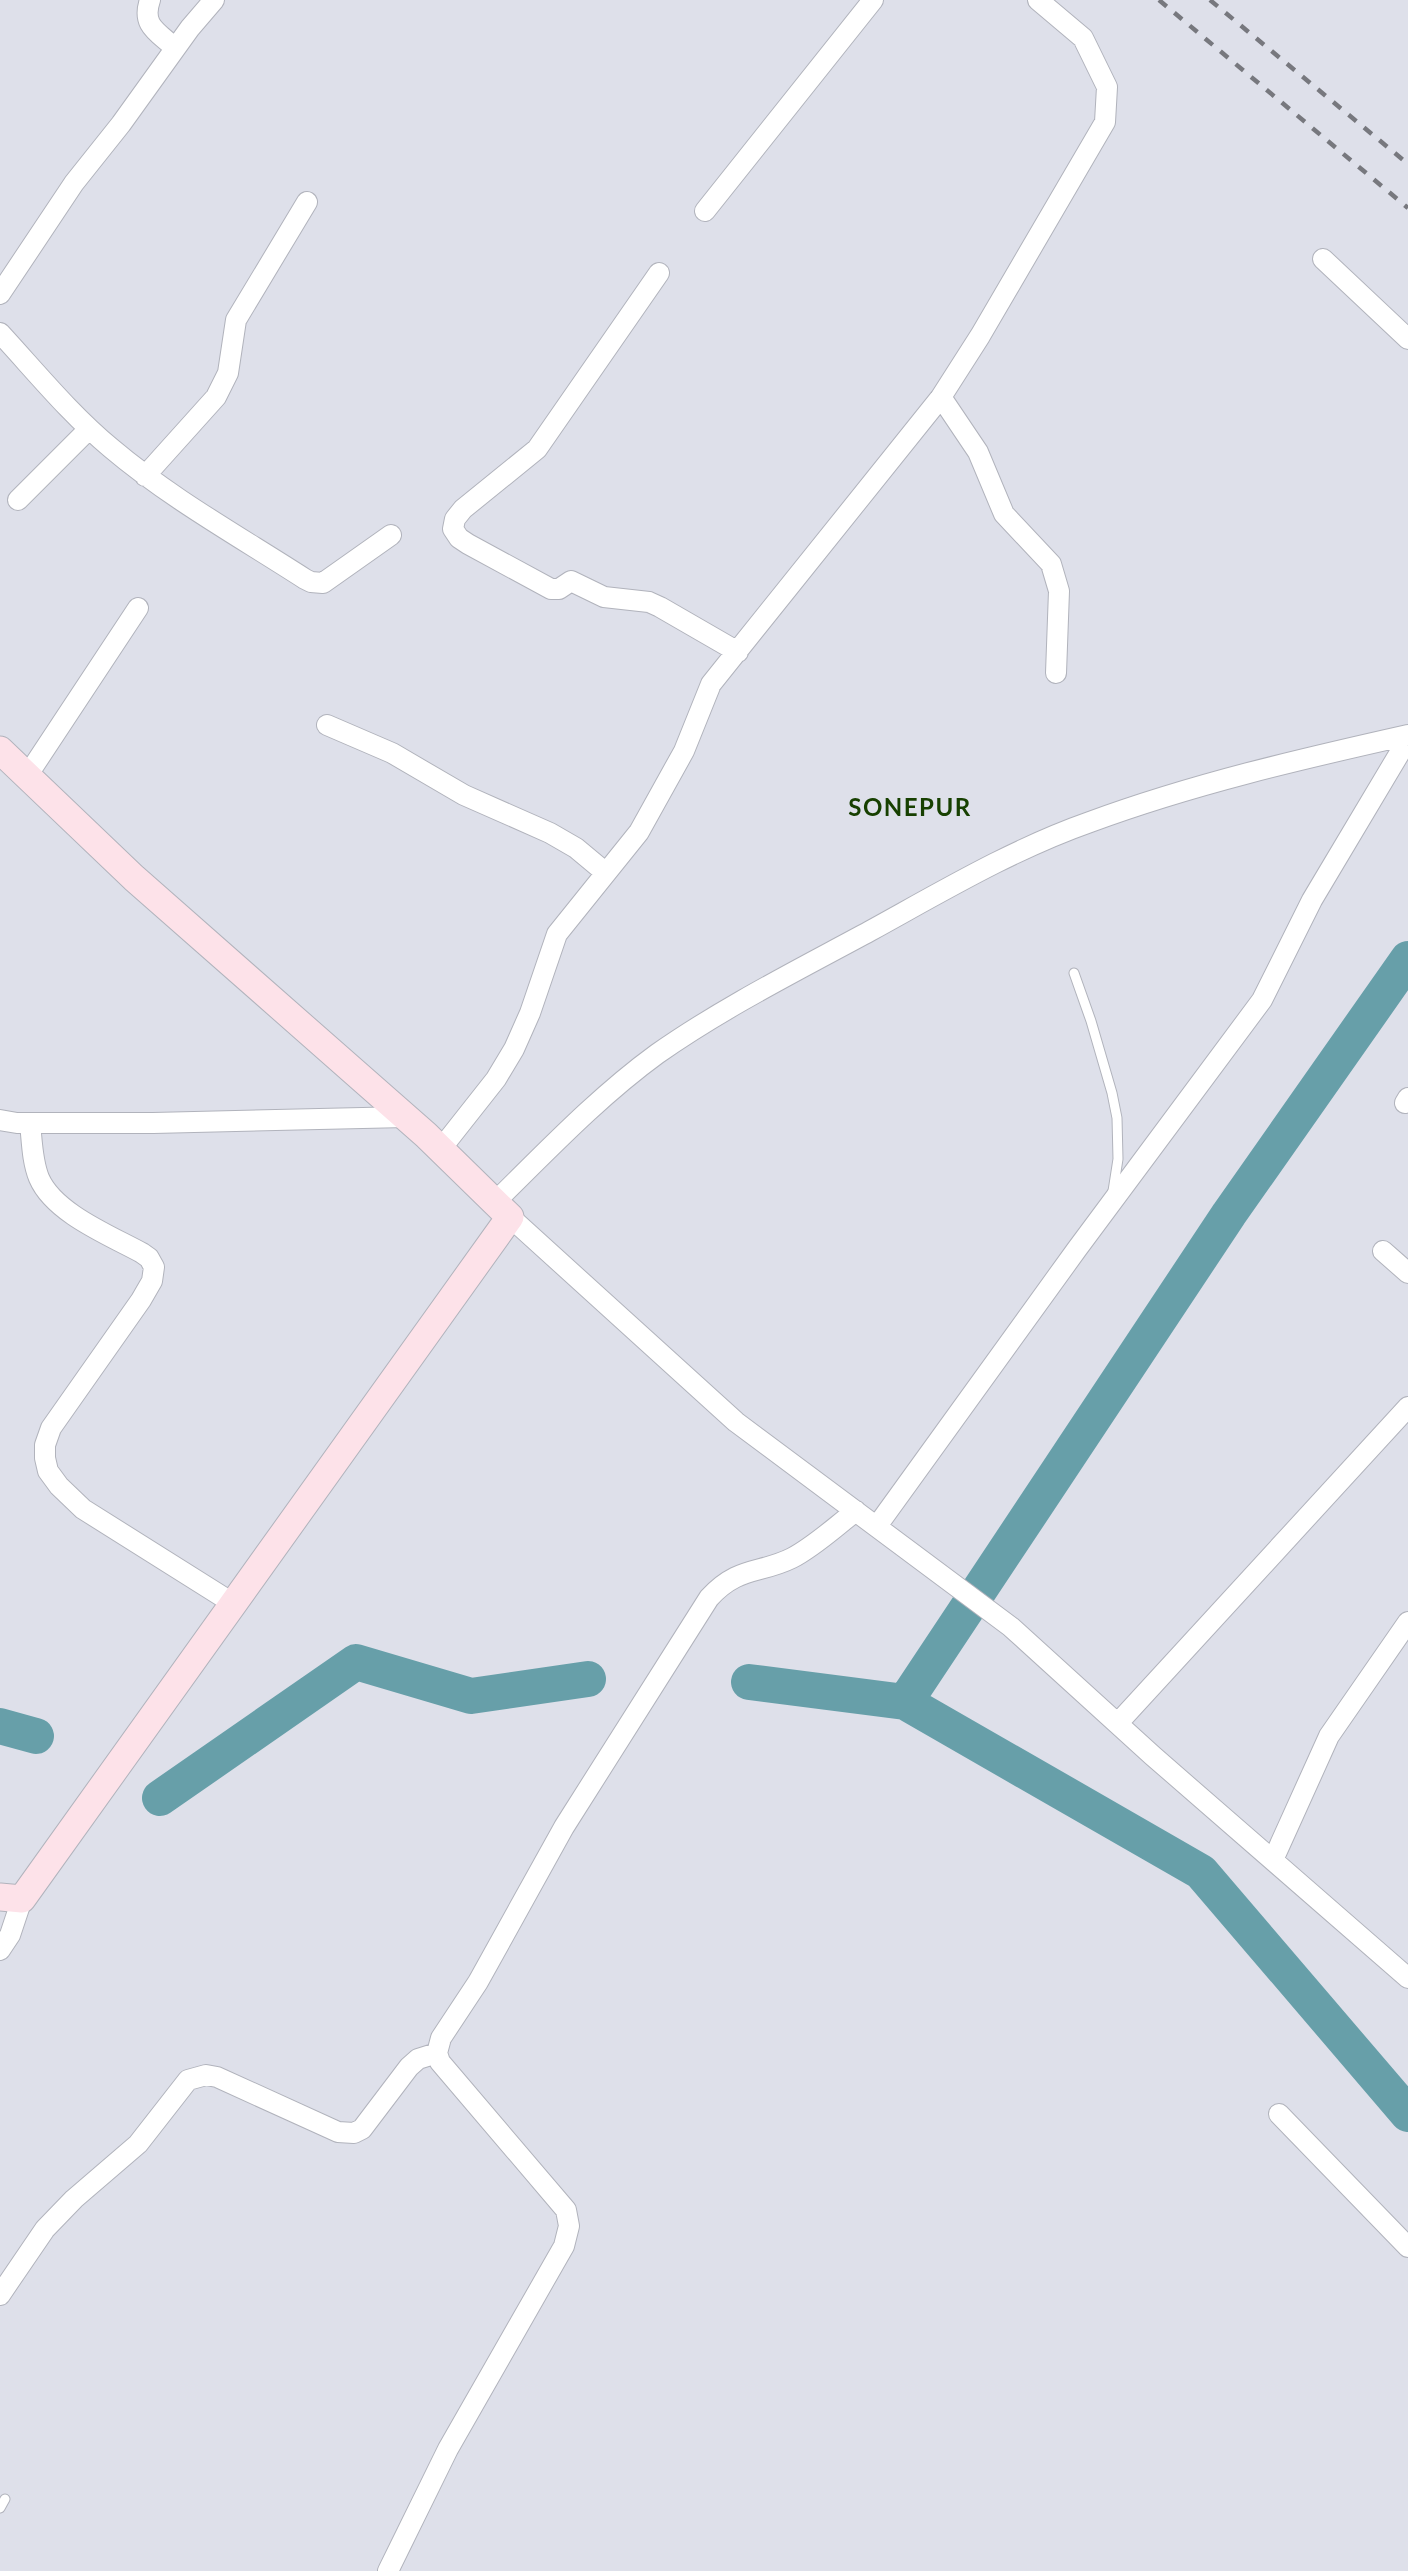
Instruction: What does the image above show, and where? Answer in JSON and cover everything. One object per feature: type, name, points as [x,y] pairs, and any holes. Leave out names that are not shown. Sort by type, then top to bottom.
[{"type":"street","points":[[150,0],[146,19],[150,26],[175,48]]},
{"type":"street","points":[[1,289],[74,183],[121,124],[175,48],[214,0]]},
{"type":"street","points":[[705,212],[873,0]]},
{"type":"street","points":[[440,1150],[496,1079],[514,1049],[530,1012],[557,934],[639,832],[663,793],[684,751],[711,684],[941,397],[980,336],[1106,122],[1107,87],[1083,38],[1038,0]]},
{"type":"street","points":[[146,476],[216,397],[228,373],[233,327],[240,310],[307,202]]},
{"type":"street","points":[[1323,259],[1408,339]]},
{"type":"street","points":[[659,273],[537,449],[463,508],[455,519],[453,529],[459,538],[468,544],[551,589],[559,590],[571,581],[604,597],[649,602],[738,652]]},
{"type":"street","points":[[0,333],[88,429],[146,476],[312,582],[323,583],[330,579],[391,535]]},
{"type":"street","points":[[941,397],[978,452],[1004,514],[1051,564],[1059,591],[1056,673]]},
{"type":"street","points":[[18,500],[88,429]]},
{"type":"street","points":[[27,776],[138,608]]},
{"type":"street","points":[[327,725],[392,753],[471,798],[550,833],[576,848],[606,873]]},
{"type":"street","points":[[877,1526],[1262,1000],[1312,900],[1408,737]]},
{"type":"street","points":[[0,1950],[10,1935],[11,1898],[234,1604],[502,1209],[597,1103],[656,1055],[760,990],[949,888],[1044,841],[1087,822],[1139,805],[1312,757],[1408,737]]},
{"type":"street","points":[[0,750],[134,878],[406,1117],[502,1209],[736,1422],[856,1510],[906,1551],[1011,1627],[1408,1978]]},
{"type":"street","points":[[0,1120],[30,1123],[153,1123],[406,1117]]},
{"type":"street","points":[[30,1123],[39,1178],[57,1202],[74,1215],[142,1253],[149,1258],[154,1268],[152,1281],[141,1300],[51,1428],[45,1445],[48,1471],[59,1486],[83,1509],[234,1604]]},
{"type":"street","points":[[1383,1251],[1408,1274]]},
{"type":"street","points":[[1118,1724],[1408,1407]]},
{"type":"street","points":[[388,2571],[448,2449],[564,2246],[569,2226],[566,2210],[441,2062],[437,2053],[441,2038],[478,1982],[564,1827],[710,1598],[719,1587],[735,1577],[792,1558],[856,1510]]},
{"type":"street","points":[[1273,1860],[1329,1736],[1408,1622]]},
{"type":"street","points":[[0,2295],[45,2229],[74,2199],[138,2144],[188,2080],[206,2074],[217,2077],[338,2132],[354,2133],[362,2128],[408,2067],[418,2059],[437,2053]]},
{"type":"street","points":[[1279,2114],[1408,2247]]},
{"type":"lane","points":[[1074,973],[1091,1021],[1117,1118],[1118,1159],[1111,1206]]},
{"type":"waterway","points":[[905,1702],[1229,1214],[1408,959]]},
{"type":"waterway","points":[[160,1798],[356,1662],[471,1696],[588,1679]]},
{"type":"waterway","points":[[749,1682],[905,1702],[1201,1872],[1408,2114]]},
{"type":"waterway","points":[[0,1726],[36,1736]]},
{"type":"railway","points":[[1159,0],[1408,208]]},
{"type":"railway","points":[[1210,0],[1408,164]]},
{"type":"district","name":"SONEPUR","points":[[910,806]]}]
